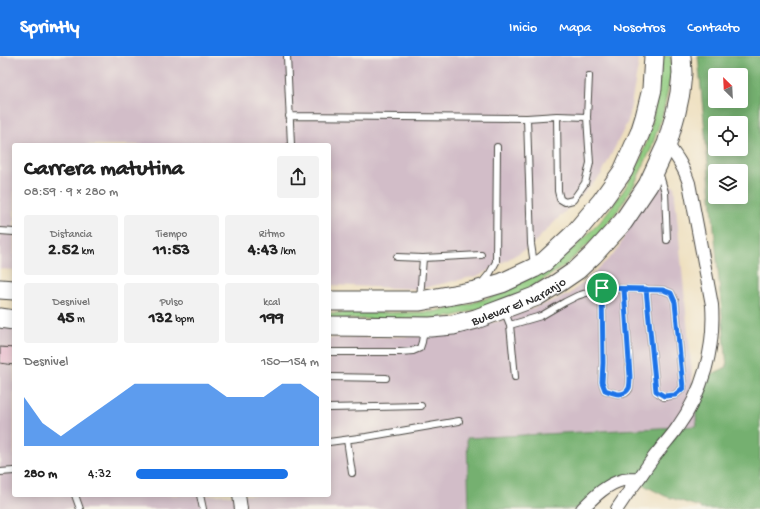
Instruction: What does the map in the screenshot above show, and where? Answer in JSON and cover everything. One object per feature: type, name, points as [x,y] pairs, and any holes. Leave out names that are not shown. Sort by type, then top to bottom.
[{"type":"main road","name":"Bulevar El Naranjo","points":[[331,301],[420,301],[475,291],[502,283],[544,262],[574,234],[601,202],[623,171],[640,134],[645,117],[652,89],[654,56]]},
{"type":"main road","name":"Bulevar El Naranjo","points":[[331,326],[424,327],[453,325],[476,319],[507,317],[564,279],[593,255],[623,222],[648,185],[667,144],[680,93],[682,73],[681,56]]},
{"type":"main road","points":[[0,289],[12,290]]},
{"type":"main road","points":[[0,318],[12,320]]},
{"type":"street","points":[[617,509],[658,451],[677,429],[693,402],[705,373],[712,342],[712,305],[690,183],[679,160],[667,144]]},
{"type":"street","points":[[582,509],[596,495],[613,484],[623,480],[638,479]]},
{"type":"street","points":[[239,497],[241,509]]},
{"type":"lane","points":[[287,56],[290,143]]},
{"type":"lane","points":[[557,116],[558,191],[560,199],[565,202],[573,200],[585,183],[590,167],[588,117],[589,76]]},
{"type":"lane","points":[[289,116],[527,118],[557,116],[588,117]]},
{"type":"lane","points":[[527,118],[531,244],[534,268]]},
{"type":"lane","points":[[475,291],[490,273],[496,262],[497,147]]},
{"type":"lane","points":[[657,166],[665,192],[666,240]]},
{"type":"lane","points":[[0,232],[12,232]]},
{"type":"lane","points":[[397,257],[423,258],[481,255]]},
{"type":"lane","points":[[420,301],[423,258]]},
{"type":"lane","points":[[602,288],[602,382],[605,390],[614,394],[622,394],[628,390],[629,387],[630,376],[624,289]]},
{"type":"lane","points":[[515,377],[507,317],[541,316],[577,296],[602,288],[646,289],[663,290],[671,293],[675,302],[683,388],[675,395],[664,396],[656,391],[646,289]]},
{"type":"lane","points":[[331,352],[413,351],[420,348],[424,327]]},
{"type":"lane","points":[[331,377],[386,378]]},
{"type":"lane","points":[[331,408],[421,406]]},
{"type":"lane","points":[[331,442],[459,421]]},
{"type":"lane","points":[[347,440],[352,473]]},
{"type":"lane","points":[[0,472],[12,471]]},
{"type":"lane","points":[[76,497],[80,509]]},
{"type":"lane","points":[[200,497],[203,509]]},
{"type":"shaded area","points":[[0,56],[638,56],[639,61],[628,121],[601,175],[531,246],[481,275],[419,289],[331,285],[331,143],[12,143],[12,270],[0,269]]},
{"type":"shaded area","points":[[674,185],[697,426],[468,438],[469,509],[0,509],[0,323],[12,325],[12,497],[331,497],[331,338],[425,336],[499,321],[570,294],[616,252],[650,187]]},
{"type":"green space","points":[[663,56],[671,56],[671,74],[663,113],[651,149],[635,183],[619,209],[597,236],[563,267],[524,292],[490,306],[454,316],[428,319],[331,319],[331,313],[433,312],[469,304],[503,293],[541,271],[574,248],[601,221],[624,190],[641,159],[652,123]]},
{"type":"green space","points":[[698,56],[760,56],[760,509],[701,509],[700,507],[665,496],[626,476],[576,509],[469,509],[467,438],[697,426],[693,383],[727,367],[712,204],[748,204],[748,164],[708,164]]},
{"type":"building","points":[[0,347],[12,348],[12,365],[0,363]]},
{"type":"route","points":[[602,288],[602,382],[605,390],[614,394],[622,394],[628,390],[629,387],[630,376],[624,289],[663,290],[671,293],[675,302],[683,388],[675,395],[664,396],[656,391],[646,289],[602,288]]}]
